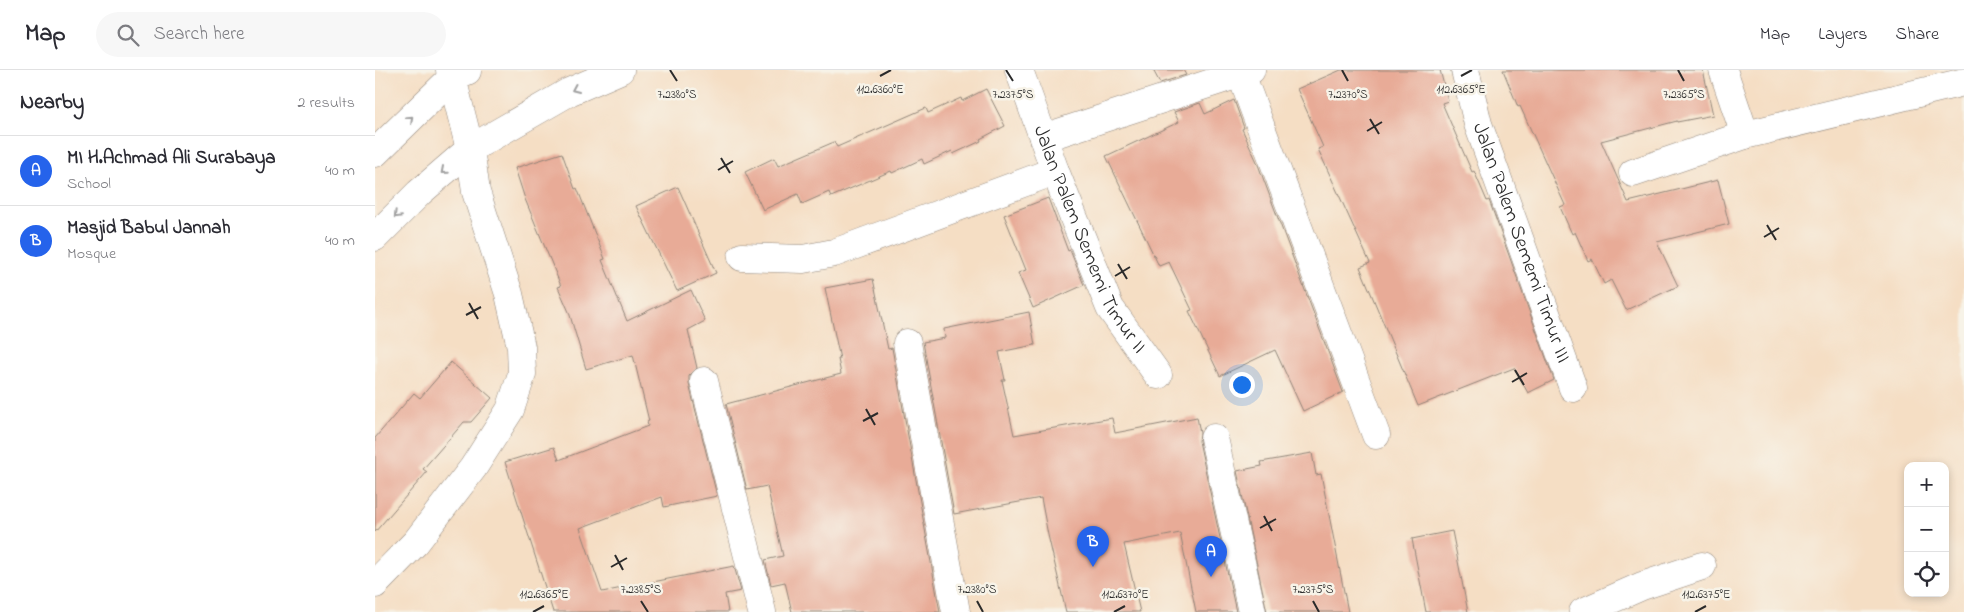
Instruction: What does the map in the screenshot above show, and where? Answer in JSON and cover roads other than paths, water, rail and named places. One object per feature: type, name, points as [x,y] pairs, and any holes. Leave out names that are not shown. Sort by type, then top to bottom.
[{"type":"street","points":[[375,236],[419,193],[470,149],[569,92],[620,70]]},
{"type":"street","name":"Jalan Palem Sememi Timur II","points":[[1019,70],[1055,171],[1110,308],[1158,376]]},
{"type":"street","name":"Jalan Palem Sememi Timur III","points":[[1465,70],[1478,124],[1573,388]]},
{"type":"street","points":[[1723,70],[1745,135]]},
{"type":"street","points":[[375,584],[416,542],[473,468],[510,410],[521,374],[521,347],[511,303],[476,192],[458,72]]},
{"type":"street","points":[[375,153],[458,72]]},
{"type":"street","points":[[1043,138],[1246,72],[1376,435]]},
{"type":"street","points":[[1633,173],[1745,135],[1964,82]]},
{"type":"street","points":[[742,258],[803,259],[833,254],[1055,171]]},
{"type":"street","points":[[907,343],[956,612]]},
{"type":"street","points":[[704,381],[762,612]]},
{"type":"street","points":[[1214,438],[1252,612]]},
{"type":"street","points":[[1583,612],[1642,586],[1702,566]]},
{"type":"place","name":"Masjid Babul Jannah","points":[[1093,567]]},
{"type":"place","name":"MI H.Achmad Ali Surabaya","points":[[1211,577]]}]
